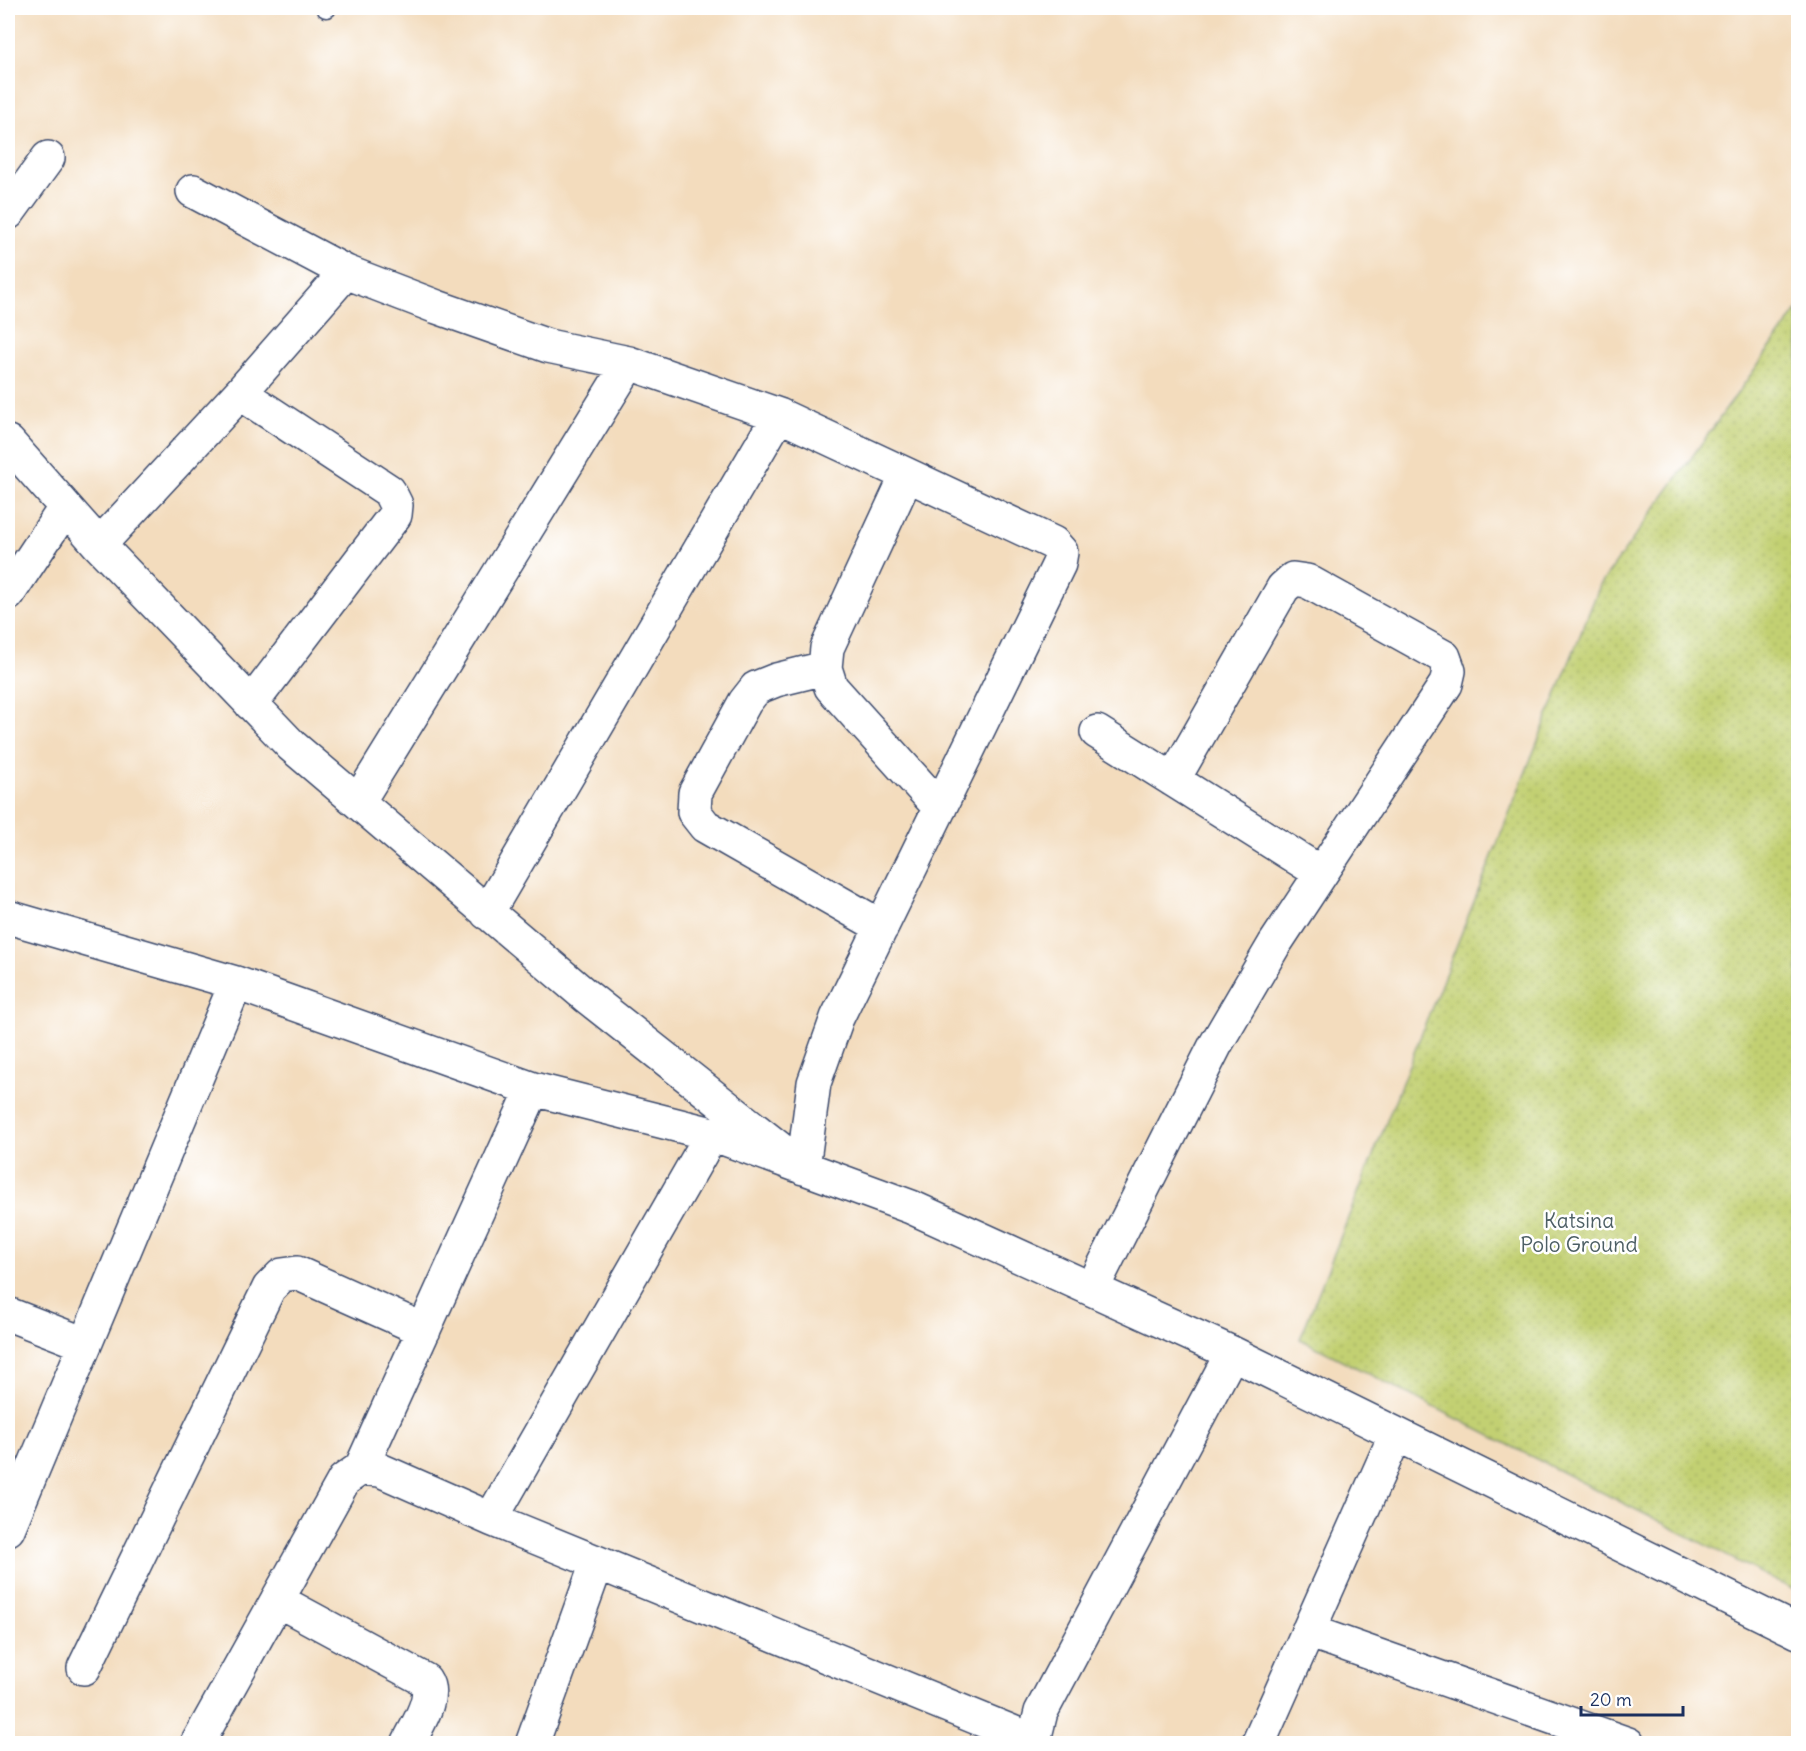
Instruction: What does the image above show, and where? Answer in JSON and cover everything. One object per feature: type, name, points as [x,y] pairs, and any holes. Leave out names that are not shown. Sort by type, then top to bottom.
[{"type":"street","points":[[8,213],[48,158]]},
{"type":"street","points":[[193,191],[346,272],[437,307],[548,346],[629,363],[779,415],[1053,543],[1061,552],[1059,564],[837,1018],[814,1083],[803,1168]]},
{"type":"street","points":[[99,545],[240,393],[346,272]]},
{"type":"street","points":[[358,802],[629,363]]},
{"type":"street","points":[[240,393],[388,491],[396,505],[394,514],[251,704]]},
{"type":"street","points":[[487,913],[779,415]]},
{"type":"street","points":[[8,442],[99,545],[292,746],[586,996],[803,1168]]},
{"type":"street","points":[[907,475],[827,648],[825,668],[831,687],[940,808]]},
{"type":"street","points":[[8,594],[65,508]]},
{"type":"street","points":[[1092,1289],[1216,1044],[1274,945],[1446,684],[1449,671],[1444,657],[1307,581],[1293,579],[1283,588],[1173,780]]},
{"type":"street","points":[[825,668],[776,680],[756,688],[695,793],[694,812],[705,826],[882,927]]},
{"type":"street","points":[[1097,732],[1321,873]]},
{"type":"street","points":[[8,918],[236,983],[533,1089],[712,1134],[911,1207],[1232,1353],[1798,1632]]},
{"type":"street","points":[[10,1519],[236,983]]},
{"type":"street","points":[[197,1743],[344,1480],[361,1468],[533,1089]]},
{"type":"street","points":[[491,1519],[712,1134]]},
{"type":"street","points":[[84,1668],[269,1288],[282,1275],[297,1273],[424,1330]]},
{"type":"street","points":[[8,1314],[85,1344]]},
{"type":"street","points":[[361,1468],[380,1470],[491,1519],[1033,1742],[1041,1712],[1232,1353]]},
{"type":"street","points":[[1257,1743],[1396,1434]]},
{"type":"street","points":[[532,1743],[597,1563]]},
{"type":"street","points":[[277,1600],[425,1680],[429,1686],[429,1697],[408,1743]]},
{"type":"street","points":[[1308,1631],[1628,1743]]},
{"type":"green space","name":"Katsina Polo Ground","points":[[1798,309],[1798,1592],[1300,1339],[1600,585]]}]
